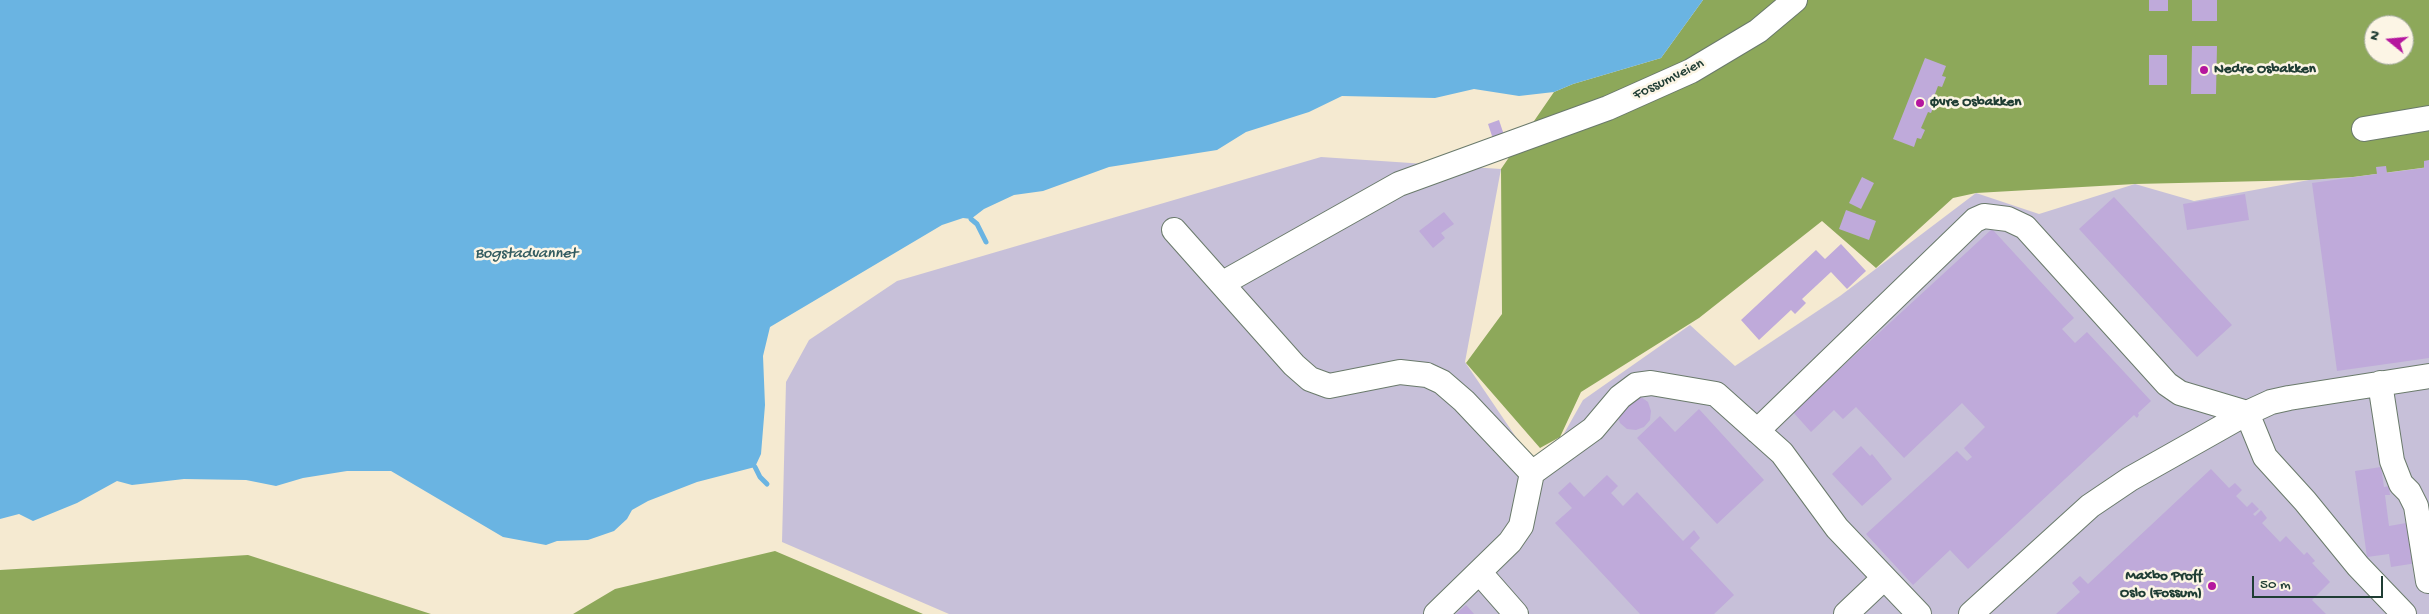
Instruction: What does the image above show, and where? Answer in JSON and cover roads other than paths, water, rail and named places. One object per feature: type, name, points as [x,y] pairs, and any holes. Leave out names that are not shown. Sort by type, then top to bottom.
[{"type":"street","name":"Fossumveien","points":[[1223,284],[1399,184],[1608,108],[1691,71],[1758,31],[1795,0]]},
{"type":"street","points":[[2364,129],[2429,118]]},
{"type":"street","points":[[1757,431],[1975,220],[1984,216],[2008,219],[2025,226],[2180,393],[2247,413]]},
{"type":"street","points":[[1174,230],[1294,365],[1310,379],[1329,386],[1400,372],[1427,375],[1442,382],[1464,402],[1532,473]]},
{"type":"street","points":[[1972,614],[2090,506],[2130,479],[2247,413],[2271,402],[2289,398],[2429,376]]},
{"type":"street","points":[[1436,614],[1510,542],[1521,526],[1532,473],[1593,429],[1620,397],[1636,385],[1651,383],[1716,394],[1782,453],[1837,528],[1919,614]]},
{"type":"street","points":[[2380,383],[2392,461],[2401,484],[2409,492],[2416,506],[2428,581]]},
{"type":"street","points":[[2247,413],[2265,457],[2305,501],[2358,566],[2404,614]]},
{"type":"street","points":[[1480,573],[1516,614]]},
{"type":"street","points":[[1846,614],[1884,578]]},
{"type":"water","name":"Bogstadvannet","points":[[0,0],[1703,0],[1661,58],[1573,84],[1554,92],[1519,96],[1474,89],[1435,98],[1342,96],[1309,112],[1246,132],[1217,150],[1109,167],[1043,191],[1014,195],[984,209],[971,219],[963,218],[942,225],[770,327],[763,356],[765,405],[761,454],[755,467],[697,482],[648,501],[632,510],[627,519],[614,531],[588,540],[557,541],[546,545],[503,537],[391,471],[347,471],[303,478],[276,486],[246,480],[184,479],[132,485],[117,481],[77,503],[33,521],[19,514],[0,519]]},
{"type":"waterway","points":[[971,219],[977,224],[986,242]]},
{"type":"waterway","points":[[755,467],[760,477],[767,484]]},
{"type":"place","name":"Nedre Osbakken","points":[[2204,70]]},
{"type":"place","name":"Øvre Osbakken","points":[[1920,103]]},
{"type":"place","name":"Maxbo Proff Oslo (Fossum)","points":[[2212,586]]}]
